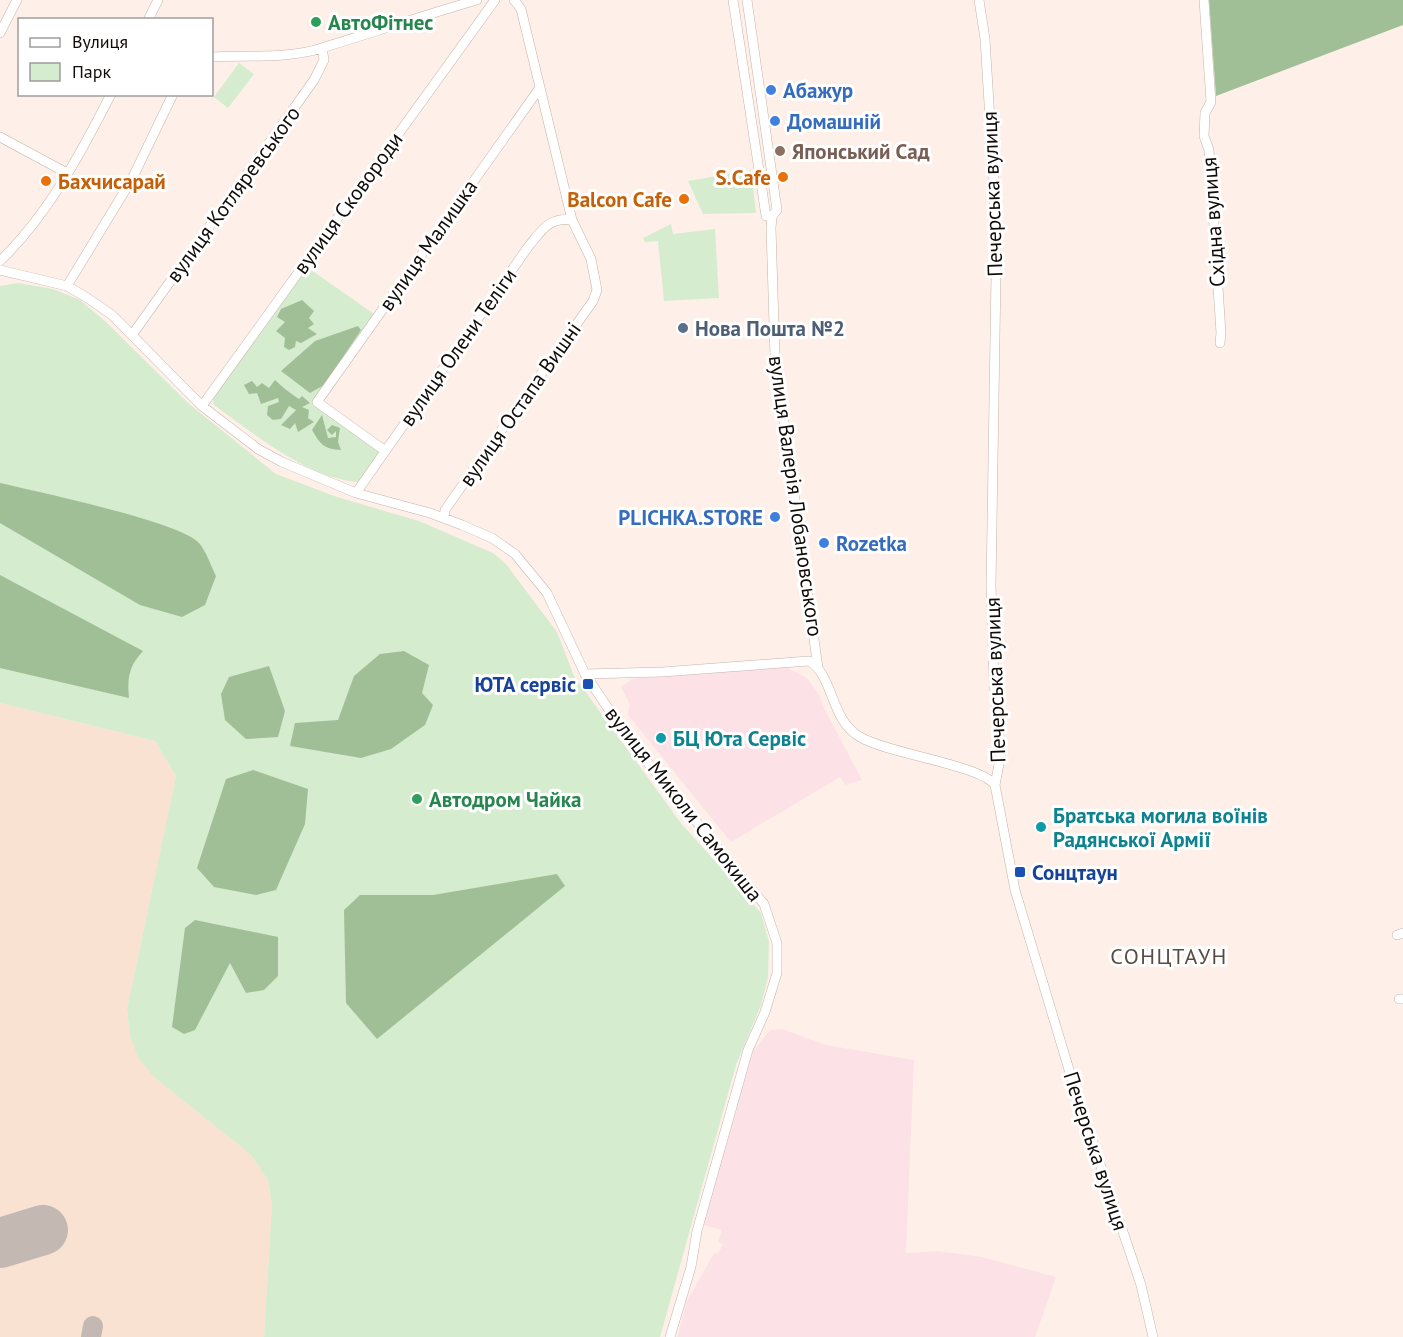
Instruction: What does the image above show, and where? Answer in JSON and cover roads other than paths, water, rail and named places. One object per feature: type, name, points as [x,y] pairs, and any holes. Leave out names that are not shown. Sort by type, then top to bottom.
[{"type":"street","points":[[0,33],[16,0]]},
{"type":"street","points":[[149,18],[158,0]]},
{"type":"street","points":[[213,57],[298,52],[322,48],[477,0]]},
{"type":"street","name":"вулиця Сковороди","points":[[202,406],[495,0]]},
{"type":"street","points":[[514,0],[521,9],[572,220]]},
{"type":"street","name":"вулиця Валерія Лобановського","points":[[733,0],[766,216],[772,216]]},
{"type":"street","name":"вулиця Валерія Лобановського","points":[[747,0],[776,196],[777,210],[772,216],[775,357],[818,668],[837,713],[847,727],[860,738],[978,774],[995,785]]},
{"type":"street","name":"Печерська вулиця","points":[[979,0],[985,39],[994,184],[996,275],[991,585],[994,682],[1001,754],[995,785],[1015,890],[1076,1093],[1141,1285],[1153,1337]]},
{"type":"street","name":"Східна вулиця","points":[[1204,0],[1210,102],[1204,113],[1204,136],[1209,150],[1220,343]]},
{"type":"street","name":"вулиця Котляревського","points":[[132,335],[314,80],[324,60],[322,48]]},
{"type":"street","name":"вулиця Малишка","points":[[384,450],[318,402],[539,89]]},
{"type":"street","points":[[0,261],[29,232],[67,173],[110,96]]},
{"type":"street","points":[[67,286],[132,178],[172,96]]},
{"type":"street","points":[[0,137],[67,173]]},
{"type":"street","name":"вулиця Олени Теліги","points":[[356,493],[384,450],[544,227],[555,219],[572,220]]},
{"type":"street","name":"вулиця Остапа Вишні","points":[[444,518],[445,510],[593,301],[597,290],[591,259],[572,220]]},
{"type":"street","name":"вулиця Миколи Самокиша","points":[[0,270],[67,286],[112,315],[202,406],[258,449],[305,473],[356,493],[444,518],[492,538],[526,566],[547,593],[585,674],[648,766],[758,895],[770,916],[778,952],[773,988],[748,1050],[670,1337]]},
{"type":"street","name":"вулиця Валерія Лобановського","points":[[585,674],[662,672],[794,661],[808,662],[818,668]]},
{"type":"place","name":"АвтоФітнес","points":[[316,22]]},
{"type":"place","name":"Абажур","points":[[771,90]]},
{"type":"place","name":"Домашній","points":[[775,121]]},
{"type":"place","name":"Японський Сад","points":[[780,151]]},
{"type":"place","name":"S.Cafe","points":[[783,177]]},
{"type":"place","name":"Бахчисарай","points":[[46,181]]},
{"type":"place","name":"Balcon Cafe","points":[[684,199]]},
{"type":"place","name":"Нова Пошта №2","points":[[683,328]]},
{"type":"place","name":"PLICHKA.STORE","points":[[775,517]]},
{"type":"place","name":"Rozetka","points":[[824,543]]},
{"type":"place","name":"ЮТА сервіс","points":[[588,684]]},
{"type":"place","name":"БЦ Юта Сервіс","points":[[661,738]]},
{"type":"place","name":"Автодром Чайка","points":[[417,799]]},
{"type":"place","name":"Братська могила воїнів Радянської Армії","points":[[1041,827]]},
{"type":"place","name":"Сонцтаун","points":[[1020,872]]},
{"type":"district","name":"СОНЦТАУН","points":[[1169,956]]}]
